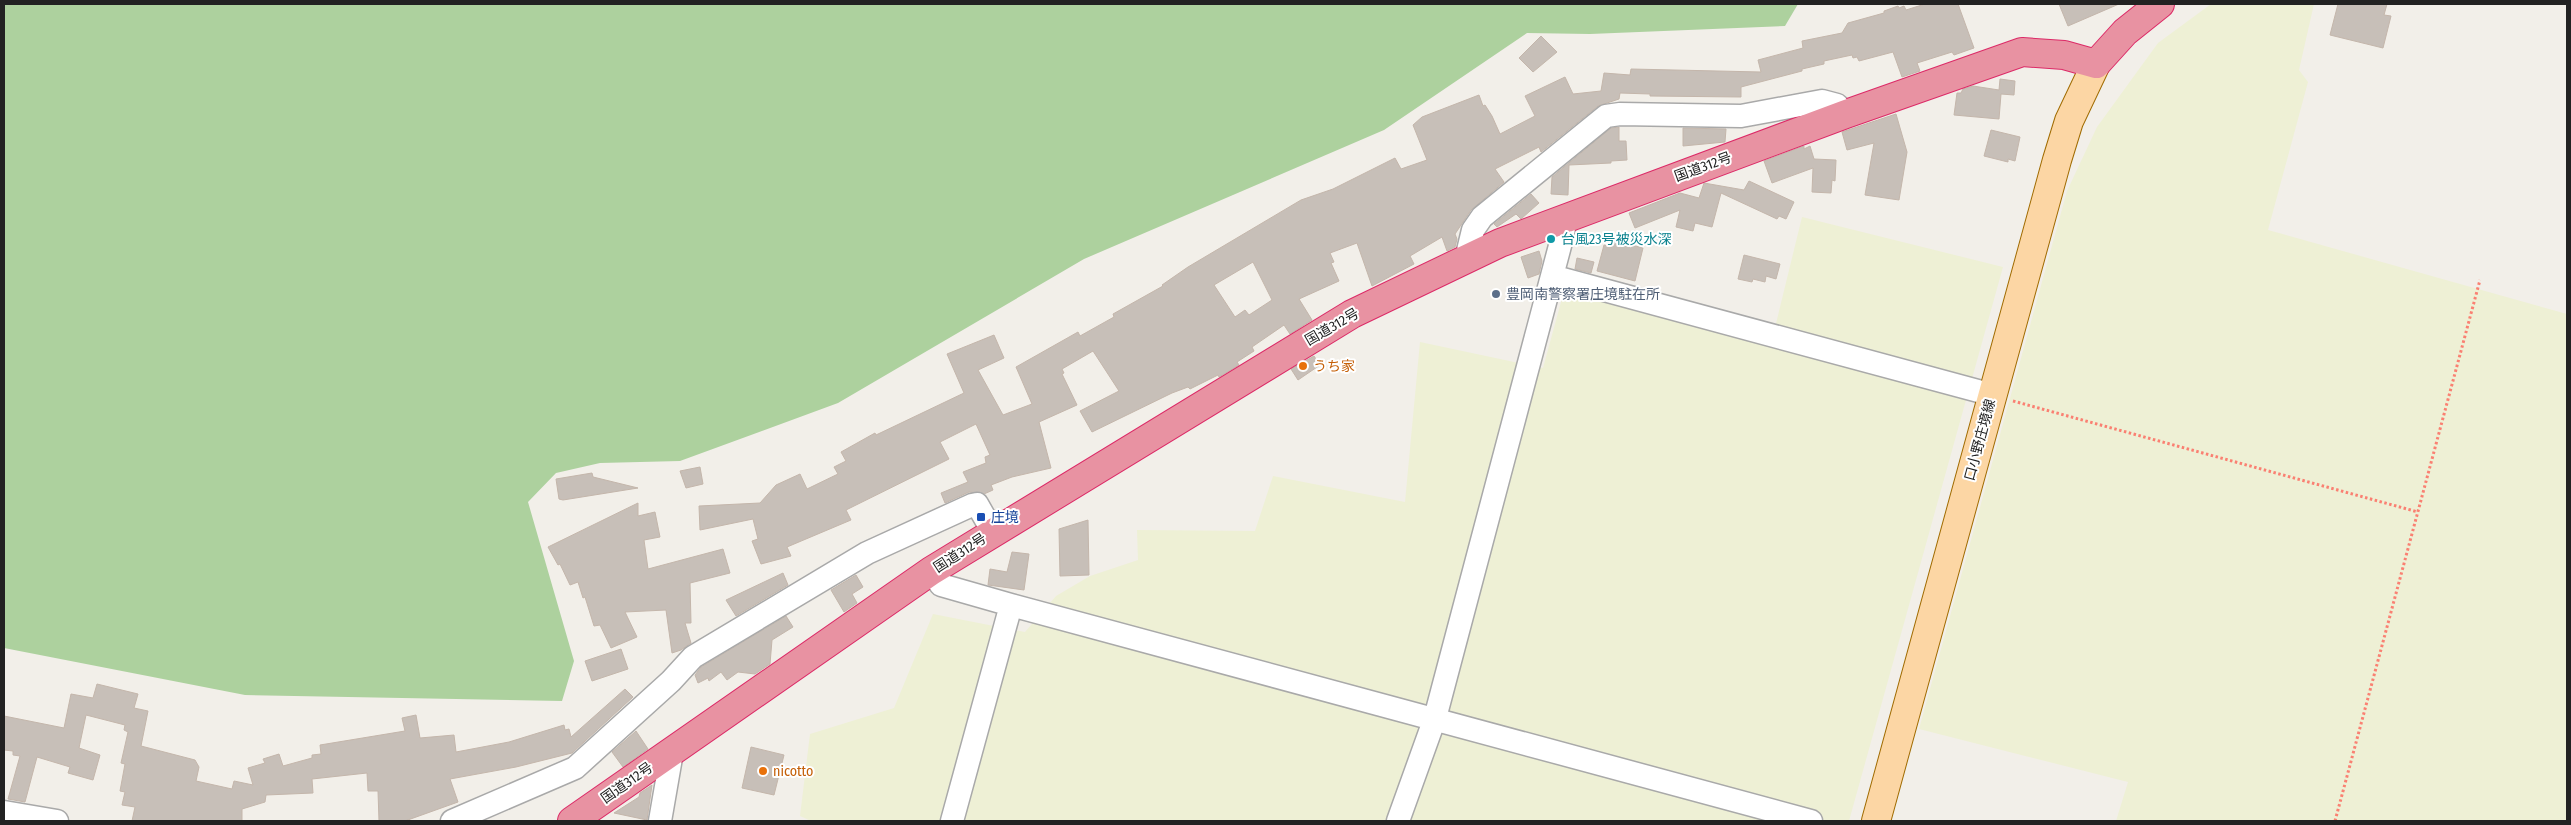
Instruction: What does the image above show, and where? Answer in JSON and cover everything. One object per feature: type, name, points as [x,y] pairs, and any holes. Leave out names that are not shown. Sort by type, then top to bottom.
[{"type":"highway","points":[[2096,64],[2125,32],[2160,4]]},
{"type":"highway","name":"国道312号","points":[[572,821],[931,571],[1352,314],[1500,243],[1846,114],[2022,52],[2064,55],[2096,64]]},
{"type":"main road","name":"口小野庄境線","points":[[1876,821],[2057,160],[2069,121],[2096,64]]},
{"type":"street","points":[[1466,259],[1473,230],[1482,217],[1606,116],[1620,114],[1741,116],[1822,101],[1837,105],[1846,114]]},
{"type":"street","points":[[1482,217],[1500,243]]},
{"type":"street","points":[[1398,821],[1434,718],[1552,276],[1564,228],[1560,220]]},
{"type":"street","points":[[1552,276],[1993,395]]},
{"type":"street","points":[[452,821],[575,768],[664,687],[693,657],[867,553],[977,504],[993,532]]},
{"type":"street","points":[[931,571],[941,585],[1811,821]]},
{"type":"street","points":[[952,821],[1011,604]]},
{"type":"street","points":[[660,821],[672,752]]},
{"type":"street","points":[[4,812],[56,821]]},
{"type":"path","points":[[2335,821],[2480,280]]},
{"type":"path","points":[[1993,395],[2418,512]]},
{"type":"green space","points":[[4,4],[1798,4],[1785,26],[1590,34],[1527,33],[1384,130],[1084,259],[838,403],[680,461],[600,463],[556,473],[528,502],[574,661],[562,701],[245,695],[4,648]]},
{"type":"green space","points":[[2211,4],[2314,4],[2299,70],[2308,82],[2268,230],[2567,314],[2567,821],[2116,821],[2128,782],[1919,729],[2067,191],[2097,127],[2158,43]]},
{"type":"green space","points":[[1802,217],[2003,267],[1849,821],[811,821],[800,816],[810,734],[894,708],[933,614],[1025,632],[1056,596],[1090,576],[1138,560],[1137,530],[1255,531],[1273,476],[1405,502],[1420,342],[1543,368],[1564,291],[1771,344]]},
{"type":"building","points":[[1925,4],[1958,4],[1974,48],[1954,55],[1952,52],[1917,63],[1920,71],[1902,77],[1893,52],[1859,61],[1857,57],[1853,58],[1852,55],[1824,61],[1824,64],[1802,69],[1802,71],[1741,87],[1741,97],[1650,96],[1650,94],[1620,93],[1619,99],[1598,106],[1541,152],[1539,147],[1495,169],[1504,182],[1471,210],[1455,234],[1457,239],[1455,247],[1447,251],[1442,237],[1410,256],[1414,264],[1372,286],[1357,243],[1330,253],[1334,262],[1331,263],[1339,281],[1299,299],[1312,320],[1290,334],[1284,325],[1252,347],[1254,351],[1237,362],[1239,365],[1219,377],[1218,375],[1190,389],[1188,387],[1172,393],[1092,432],[1080,411],[1119,391],[1093,351],[1062,369],[1064,373],[1062,374],[1077,405],[1039,422],[1051,468],[1012,477],[991,485],[993,490],[984,494],[969,492],[945,503],[941,493],[968,482],[963,472],[986,463],[985,457],[990,455],[976,424],[940,442],[949,459],[846,510],[851,520],[787,547],[791,556],[761,564],[752,541],[758,539],[753,519],[700,530],[699,506],[760,503],[776,485],[800,474],[807,489],[838,474],[834,467],[846,461],[841,452],[875,433],[876,435],[964,393],[947,354],[994,335],[1004,358],[978,370],[1003,415],[1032,404],[1016,367],[1078,332],[1080,336],[1114,317],[1113,314],[1163,286],[1188,267],[1301,200],[1333,189],[1395,158],[1401,169],[1427,160],[1413,125],[1422,117],[1479,95],[1483,106],[1485,105],[1492,116],[1500,134],[1535,116],[1525,96],[1565,77],[1573,94],[1601,91],[1604,73],[1630,75],[1631,69],[1761,72],[1758,60],[1803,48],[1802,41],[1842,33],[1848,23],[1884,13],[1884,11],[1898,6],[1899,8],[1904,6],[1906,10]],"holes":[[[1253,262],[1272,300],[1249,315],[1245,310],[1235,317],[1214,285]]]},
{"type":"building","points":[[2059,4],[2119,4],[2068,26]]},
{"type":"building","points":[[2338,4],[2387,4],[2384,15],[2391,16],[2383,48],[2330,35]]},
{"type":"building","points":[[1541,36],[1557,52],[1533,72],[1519,58]]},
{"type":"building","points":[[2000,79],[2015,81],[2014,95],[2001,94],[1999,119],[1954,115],[1957,93],[1961,93],[1963,89],[1973,86],[1999,90]]},
{"type":"building","points":[[1896,114],[1907,152],[1899,200],[1865,195],[1874,143],[1847,150],[1842,132]]},
{"type":"building","points":[[1619,127],[1619,141],[1626,141],[1627,160],[1611,161],[1611,163],[1569,165],[1568,195],[1551,194],[1552,177],[1611,128]]},
{"type":"building","points":[[1683,128],[1726,129],[1725,142],[1683,146]]},
{"type":"building","points":[[1991,130],[2020,137],[2015,161],[2008,159],[2008,162],[1984,156]]},
{"type":"building","points":[[1804,146],[1804,149],[1810,146],[1814,159],[1836,160],[1835,181],[1832,180],[1831,193],[1812,192],[1813,168],[1772,183],[1764,161]]},
{"type":"building","points":[[1749,181],[1794,202],[1786,219],[1779,216],[1777,219],[1721,193],[1712,227],[1695,223],[1693,231],[1676,227],[1680,210],[1635,228],[1629,213],[1680,193],[1699,198],[1704,183],[1744,190]]},
{"type":"building","points":[[1531,194],[1539,203],[1521,219],[1516,214],[1497,227],[1494,224]]},
{"type":"building","points":[[1613,240],[1643,248],[1635,281],[1597,271],[1604,245],[1612,247]]},
{"type":"building","points":[[1539,251],[1542,261],[1539,274],[1528,278],[1521,257]]},
{"type":"building","points":[[1744,255],[1780,264],[1776,279],[1766,276],[1765,282],[1753,279],[1752,282],[1738,279]]},
{"type":"building","points":[[1577,258],[1594,262],[1591,273],[1575,269]]},
{"type":"building","name":"うち家","points":[[1314,356],[1320,365],[1298,380],[1291,369]]},
{"type":"building","points":[[700,467],[703,484],[686,488],[680,471]]},
{"type":"building","points":[[592,473],[593,477],[638,488],[563,500],[559,499],[556,479]]},
{"type":"building","points":[[638,503],[638,516],[655,512],[660,537],[644,540],[648,569],[723,549],[730,573],[690,583],[691,623],[685,623],[691,643],[681,650],[672,653],[666,610],[625,612],[637,637],[611,648],[600,625],[594,626],[578,582],[570,585],[560,564],[558,565],[548,547]]},
{"type":"building","points":[[1088,520],[1089,575],[1060,576],[1059,529]]},
{"type":"building","points":[[1012,552],[1029,554],[1024,590],[988,585],[990,569],[1007,572]]},
{"type":"building","points":[[783,573],[788,585],[736,616],[726,600]]},
{"type":"building","points":[[856,575],[863,587],[852,594],[857,603],[844,612],[831,590]]},
{"type":"building","points":[[786,616],[793,627],[772,640],[770,664],[755,674],[738,672],[727,680],[721,672],[709,681],[708,678],[698,683],[695,675],[701,667]]},
{"type":"building","points":[[621,649],[628,669],[592,681],[585,661]]},
{"type":"building","points":[[97,684],[138,694],[134,708],[148,711],[141,746],[195,760],[199,767],[196,781],[232,789],[234,781],[253,785],[248,768],[265,763],[263,759],[279,754],[283,766],[312,758],[312,755],[321,754],[320,745],[405,731],[402,718],[416,715],[420,738],[454,735],[456,752],[509,742],[564,725],[565,730],[569,729],[571,737],[625,689],[633,697],[572,753],[516,767],[450,779],[458,802],[405,821],[379,821],[378,791],[368,791],[367,773],[312,779],[313,793],[266,795],[265,802],[242,809],[242,821],[132,821],[135,807],[122,805],[125,792],[120,791],[125,764],[121,763],[128,732],[124,730],[125,725],[86,715],[79,748],[100,755],[93,780],[68,773],[70,767],[37,757],[25,802],[8,799],[20,756],[13,755],[13,751],[4,750],[4,716],[64,728],[71,694],[93,698]]},
{"type":"building","points":[[636,731],[648,749],[623,767],[612,752]]},
{"type":"building","name":"nicotto","points":[[751,747],[784,755],[774,795],[742,788]]},
{"type":"building","points":[[652,785],[647,820],[614,813],[639,797],[640,793]]},
{"type":"place","name":"台風23号被災水深","points":[[1551,239]]},
{"type":"place","name":"豊岡南警察署庄境駐在所","points":[[1496,294]]},
{"type":"place","name":"うち家","points":[[1303,366]]},
{"type":"place","name":"庄境","points":[[981,517]]},
{"type":"place","name":"nicotto","points":[[763,771]]}]
